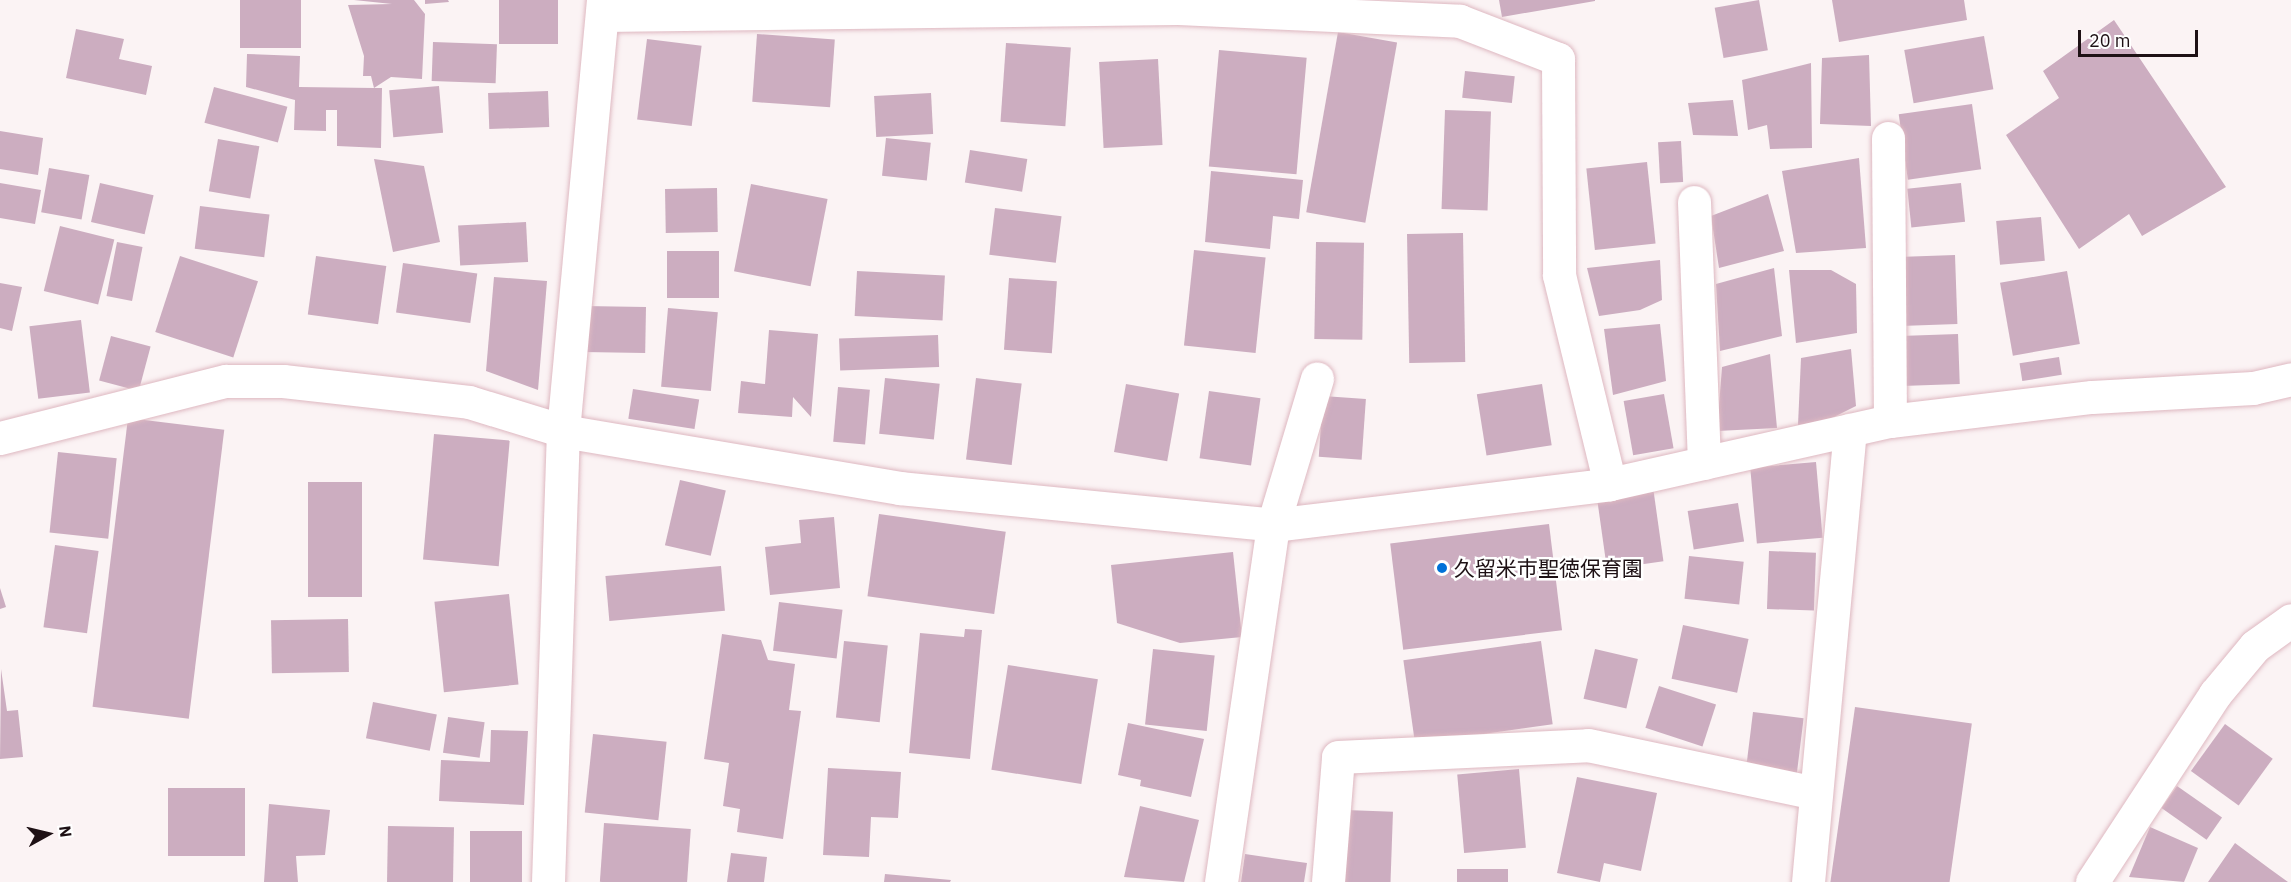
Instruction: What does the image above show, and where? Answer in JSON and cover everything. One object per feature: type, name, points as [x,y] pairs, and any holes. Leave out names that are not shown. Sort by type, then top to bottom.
[{"type":"street","points":[[548,882],[563,431],[602,7],[1459,11],[1558,59],[1559,275],[1610,484]]},
{"type":"street","points":[[1888,138],[1890,421]]},
{"type":"street","points":[[1694,202],[1704,463]]},
{"type":"street","points":[[1221,882],[1273,525],[1317,378]]},
{"type":"street","points":[[0,438],[226,381],[283,381],[469,402],[563,431],[899,488],[1273,525],[1610,484],[1890,421],[2092,397],[2253,388],[2291,379]]},
{"type":"street","points":[[1808,882],[1850,430]]},
{"type":"street","points":[[2092,882],[2215,694],[2255,646],[2291,620]]},
{"type":"street","points":[[1328,882],[1338,757],[1588,745],[1816,793]]},
{"type":"building","points":[[240,0],[301,0],[301,48],[240,48]]},
{"type":"building","points":[[354,0],[414,0],[425,14],[422,79],[391,77],[374,88],[371,76],[363,76],[364,56],[348,5],[392,4]]},
{"type":"building","points":[[425,0],[448,0],[449,2],[425,4]]},
{"type":"building","points":[[499,0],[558,0],[558,44],[499,44]]},
{"type":"building","points":[[1499,0],[1595,0],[1595,1],[1502,17]]},
{"type":"building","points":[[1759,0],[1768,50],[1724,58],[1715,8]]},
{"type":"building","points":[[1832,0],[1964,0],[1967,20],[1839,42]]},
{"type":"building","points":[[2114,20],[2226,187],[2142,236],[2129,214],[2079,249],[2006,135],[2059,98],[2043,71]]},
{"type":"building","points":[[76,29],[124,39],[119,59],[152,66],[146,95],[66,78]]},
{"type":"building","points":[[1338,32],[1397,42],[1365,223],[1306,212]]},
{"type":"building","points":[[757,34],[835,39],[830,107],[752,102]]},
{"type":"building","points":[[1984,36],[1993,89],[1914,103],[1904,50]]},
{"type":"building","points":[[647,39],[702,46],[692,126],[637,119]]},
{"type":"building","points":[[433,42],[497,44],[496,83],[432,81]]},
{"type":"building","points":[[1006,43],[1071,48],[1065,126],[1000,122]]},
{"type":"building","points":[[1219,50],[1307,58],[1296,174],[1209,167]]},
{"type":"building","points":[[247,54],[300,56],[299,87],[382,88],[381,148],[337,146],[337,110],[326,110],[326,131],[294,130],[295,100],[246,87]]},
{"type":"building","points":[[1869,55],[1871,126],[1820,124],[1822,58]]},
{"type":"building","points":[[1158,59],[1163,145],[1104,148],[1099,62]]},
{"type":"building","points":[[1811,63],[1812,148],[1770,149],[1767,125],[1748,130],[1742,80]]},
{"type":"building","points":[[1465,71],[1515,76],[1512,103],[1462,98]]},
{"type":"building","points":[[439,86],[443,133],[393,137],[389,90]]},
{"type":"building","points":[[214,87],[287,107],[278,142],[204,123]]},
{"type":"building","points":[[548,91],[549,127],[489,129],[488,93]]},
{"type":"building","points":[[931,93],[933,134],[876,137],[874,96]]},
{"type":"building","points":[[1733,100],[1738,136],[1693,135],[1688,103]]},
{"type":"building","points":[[1972,104],[1981,169],[1908,180],[1899,114]]},
{"type":"building","points":[[1445,110],[1491,112],[1488,211],[1442,209]]},
{"type":"building","points":[[0,131],[43,138],[38,175],[0,169]]},
{"type":"building","points":[[886,138],[931,143],[927,180],[882,176]]},
{"type":"building","points":[[218,139],[259,146],[250,198],[209,191]]},
{"type":"building","points":[[1681,141],[1683,182],[1660,183],[1658,142]]},
{"type":"building","points":[[970,150],[1027,159],[1022,192],[965,183]]},
{"type":"building","points":[[1859,158],[1866,248],[1796,253],[1782,171]]},
{"type":"building","points":[[374,159],[424,166],[440,242],[393,252]]},
{"type":"building","points":[[1647,162],[1656,244],[1595,250],[1586,168]]},
{"type":"building","points":[[49,168],[89,175],[82,219],[41,212]]},
{"type":"building","points":[[1211,171],[1303,180],[1299,219],[1273,216],[1270,249],[1205,242]]},
{"type":"building","points":[[0,183],[41,190],[35,224],[0,218]]},
{"type":"building","points":[[100,183],[154,195],[145,234],[91,222]]},
{"type":"building","points":[[1961,183],[1965,222],[1911,227],[1907,189]]},
{"type":"building","points":[[751,184],[828,199],[811,286],[734,271]]},
{"type":"building","points":[[717,188],[718,232],[666,233],[665,189]]},
{"type":"building","points":[[1768,194],[1784,251],[1719,268],[1711,216]]},
{"type":"building","points":[[200,206],[269,215],[264,257],[195,249]]},
{"type":"building","points":[[995,208],[1062,216],[1056,263],[989,255]]},
{"type":"building","points":[[2041,217],[2045,261],[2000,265],[1996,221]]},
{"type":"building","points":[[526,222],[528,262],[460,266],[458,226]]},
{"type":"building","points":[[60,226],[114,240],[98,305],[44,291]]},
{"type":"building","points":[[1463,233],[1465,362],[1409,363],[1407,234]]},
{"type":"building","points":[[117,242],[143,247],[132,301],[107,296]]},
{"type":"building","points":[[1316,242],[1364,243],[1362,340],[1314,339]]},
{"type":"building","points":[[1194,250],[1266,258],[1256,353],[1184,345]]},
{"type":"building","points":[[667,251],[719,251],[719,298],[667,298]]},
{"type":"building","points":[[1955,255],[1957,324],[1900,326],[1898,257]]},
{"type":"building","points":[[180,256],[258,281],[233,357],[155,332]]},
{"type":"building","points":[[316,256],[386,266],[378,324],[308,314]]},
{"type":"building","points":[[1660,260],[1662,300],[1640,310],[1599,316],[1587,268]]},
{"type":"building","points":[[403,263],[477,273],[470,323],[396,313]]},
{"type":"building","points":[[1774,268],[1782,336],[1720,351],[1716,284]]},
{"type":"building","points":[[1789,270],[1831,270],[1856,284],[1857,333],[1796,343]]},
{"type":"building","points":[[857,271],[945,276],[943,321],[855,316]]},
{"type":"building","points":[[2067,271],[2080,344],[2013,356],[2000,283]]},
{"type":"building","points":[[494,277],[547,281],[538,390],[486,371]]},
{"type":"building","points":[[1009,278],[1057,281],[1052,353],[1004,350]]},
{"type":"building","points":[[0,283],[22,287],[12,331],[0,328]]},
{"type":"building","points":[[584,306],[646,307],[645,353],[583,352]]},
{"type":"building","points":[[668,308],[718,312],[711,391],[661,387]]},
{"type":"building","points":[[81,320],[90,392],[38,399],[29,326]]},
{"type":"building","points":[[1660,324],[1666,381],[1613,395],[1604,329]]},
{"type":"building","points":[[769,330],[818,334],[811,417],[793,397],[792,417],[738,413],[741,381],[765,384]]},
{"type":"building","points":[[1958,334],[1960,384],[1902,386],[1900,336]]},
{"type":"building","points":[[938,335],[939,367],[840,370],[839,338]]},
{"type":"building","points":[[111,336],[151,347],[139,391],[99,380]]},
{"type":"building","points":[[1851,349],[1856,406],[1826,421],[1798,425],[1801,358]]},
{"type":"building","points":[[1770,354],[1777,428],[1717,431],[1722,367]]},
{"type":"building","points":[[2059,357],[2062,375],[2022,381],[2019,363]]},
{"type":"building","points":[[885,378],[940,384],[934,439],[879,434]]},
{"type":"building","points":[[976,378],[1022,384],[1012,465],[966,459]]},
{"type":"building","points":[[1126,384],[1179,393],[1167,461],[1114,452]]},
{"type":"building","points":[[1542,384],[1552,445],[1487,456],[1477,394]]},
{"type":"building","points":[[838,387],[870,390],[865,445],[833,442]]},
{"type":"building","points":[[633,389],[699,399],[694,429],[628,419]]},
{"type":"building","points":[[1209,391],[1260,398],[1251,466],[1200,458]]},
{"type":"building","points":[[1664,394],[1674,448],[1633,455],[1624,401]]},
{"type":"building","points":[[1323,396],[1366,399],[1362,460],[1319,457]]},
{"type":"building","points":[[128,418],[224,430],[189,719],[93,707]]},
{"type":"building","points":[[434,434],[510,441],[499,566],[423,560]]},
{"type":"building","points":[[58,452],[117,458],[108,539],[50,533]]},
{"type":"building","points":[[1816,462],[1823,538],[1757,543],[1750,468]]},
{"type":"building","points":[[680,480],[726,491],[711,556],[665,545]]},
{"type":"building","points":[[308,482],[362,482],[362,597],[308,597]]},
{"type":"building","points":[[1653,487],[1663,561],[1607,569],[1597,495]]},
{"type":"building","points":[[1738,503],[1744,542],[1694,549],[1688,511]]},
{"type":"building","points":[[879,514],[1006,532],[994,614],[867,596]]},
{"type":"building","points":[[834,517],[840,588],[770,595],[765,547],[801,543],[799,520]]},
{"type":"building","points":[[1549,524],[1562,630],[1403,650],[1390,543]]},
{"type":"building","points":[[55,545],[99,551],[87,633],[43,627]]},
{"type":"building","points":[[1769,551],[1816,553],[1814,611],[1767,609]]},
{"type":"building","points":[[1233,552],[1242,637],[1180,643],[1117,623],[1111,565]]},
{"type":"building","points":[[1689,556],[1744,562],[1739,605],[1685,599]]},
{"type":"building","points":[[721,566],[725,611],[609,621],[605,576]]},
{"type":"building","points":[[0,588],[6,607],[0,609]]},
{"type":"building","points":[[509,594],[519,685],[444,692],[434,602]]},
{"type":"building","points":[[779,602],[843,610],[837,658],[773,651]]},
{"type":"building","points":[[348,619],[349,672],[272,673],[271,620]]},
{"type":"building","points":[[1683,625],[1749,639],[1737,693],[1672,679]]},
{"type":"building","points":[[965,629],[982,630],[970,759],[909,753],[920,633],[964,637]]},
{"type":"building","points":[[722,634],[761,640],[768,660],[795,664],[789,710],[801,711],[783,839],[737,832],[740,809],[723,806],[729,763],[704,759]]},
{"type":"building","points":[[844,641],[888,646],[880,722],[836,718]]},
{"type":"building","points":[[1541,641],[1553,724],[1415,744],[1403,660]]},
{"type":"building","points":[[1153,649],[1215,655],[1207,731],[1145,725]]},
{"type":"building","points":[[1595,649],[1638,659],[1626,709],[1584,699]]},
{"type":"building","points":[[1008,665],[1098,679],[1081,784],[991,770]]},
{"type":"building","points":[[1,669],[7,711],[18,710],[23,757],[0,759]]},
{"type":"building","points":[[1659,686],[1716,705],[1702,746],[1645,728]]},
{"type":"building","points":[[373,702],[437,714],[430,751],[366,738]]},
{"type":"building","points":[[1855,707],[1972,723],[1950,882],[1830,882]]},
{"type":"building","points":[[1753,712],[1804,718],[1795,786],[1745,779]]},
{"type":"building","points":[[448,717],[485,722],[480,758],[443,753]]},
{"type":"building","points":[[1128,723],[1204,739],[1191,797],[1140,786],[1141,780],[1118,775]]},
{"type":"building","points":[[2225,724],[2273,759],[2239,806],[2191,771]]},
{"type":"building","points":[[491,730],[528,731],[524,805],[439,801],[441,760],[490,762]]},
{"type":"building","points":[[593,734],[667,742],[658,820],[585,813]]},
{"type":"building","points":[[828,768],[901,772],[898,818],[871,817],[869,857],[823,855]]},
{"type":"building","points":[[1519,769],[1526,848],[1464,853],[1457,774]]},
{"type":"building","points":[[1577,777],[1657,793],[1641,871],[1604,863],[1600,882],[1557,873]]},
{"type":"building","points":[[2177,786],[2222,818],[2207,840],[2162,808]]},
{"type":"building","points":[[168,788],[245,788],[245,856],[168,856]]},
{"type":"building","points":[[269,804],[330,810],[325,855],[296,856],[298,882],[264,882]]},
{"type":"building","points":[[1140,806],[1199,820],[1184,882],[1124,877]]},
{"type":"building","points":[[1346,810],[1393,812],[1391,882],[1343,882]]},
{"type":"building","points":[[604,823],[691,829],[687,882],[600,882]]},
{"type":"building","points":[[388,826],[454,827],[453,882],[387,882]]},
{"type":"building","points":[[2150,827],[2198,848],[2184,882],[2129,877]]},
{"type":"building","points":[[470,831],[522,831],[522,882],[470,882]]},
{"type":"building","points":[[2235,843],[2270,869],[2288,882],[2208,882]]},
{"type":"building","points":[[731,853],[767,857],[764,882],[727,882]]},
{"type":"building","points":[[1245,854],[1307,863],[1304,882],[1241,882]]},
{"type":"building","points":[[1457,869],[1508,869],[1508,882],[1457,882]]},
{"type":"building","points":[[885,874],[951,880],[950,882],[884,882]]},
{"type":"place","name":"久留米市聖徳保育園","points":[[1442,568]]}]
